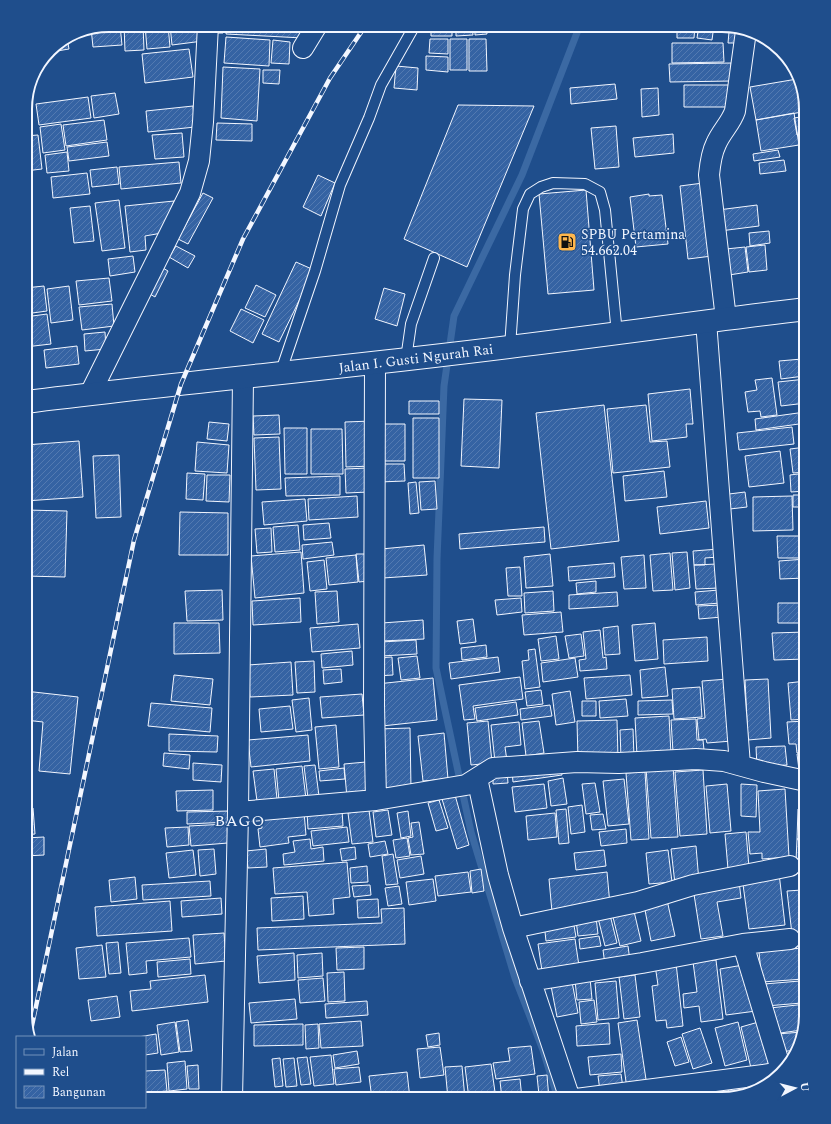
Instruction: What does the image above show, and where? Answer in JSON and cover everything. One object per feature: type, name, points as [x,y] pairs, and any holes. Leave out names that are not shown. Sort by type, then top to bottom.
[{"type":"highway","name":"Jalan I. Gusti Ngurah Rai","points":[[32,401],[114,390],[243,378],[435,356],[799,310]]},
{"type":"street","points":[[90,394],[190,193],[199,161],[208,32]]},
{"type":"street","points":[[304,48],[313,32]]},
{"type":"street","points":[[740,765],[709,175],[711,158],[715,144],[732,121],[735,111],[745,36]]},
{"type":"street","points":[[374,363],[374,705],[376,800]]},
{"type":"street","points":[[232,1092],[238,812],[243,378]]},
{"type":"street","points":[[238,812],[376,800],[465,784],[494,768],[577,762],[619,763],[696,759],[740,765],[799,780]]},
{"type":"street","points":[[465,784],[498,875],[530,981],[568,1092]]},
{"type":"street","points":[[513,928],[638,902],[693,885],[790,866]]},
{"type":"street","points":[[530,981],[642,963],[743,944],[790,939]]},
{"type":"street","points":[[743,944],[779,1063],[778,1068]]},
{"type":"street","points":[[630,1092],[774,1072]]},
{"type":"lane","points":[[280,374],[315,271],[340,185],[369,118],[381,85],[411,32]]},
{"type":"lane","points":[[510,347],[515,275],[523,209],[530,194],[541,187],[552,183],[586,184],[600,192],[605,210],[617,334]]},
{"type":"lane","points":[[406,359],[411,324],[434,258]]},
{"type":"building","points":[[121,32],[122,45],[93,47],[92,34]]},
{"type":"building","points":[[124,32],[143,32],[144,50],[125,51]]},
{"type":"building","points":[[146,32],[169,32],[170,47],[147,49]]},
{"type":"building","points":[[171,32],[202,32],[203,41],[172,45]]},
{"type":"building","points":[[226,32],[303,32],[303,38],[226,34]]},
{"type":"building","points":[[431,32],[452,32],[452,36],[431,36]]},
{"type":"building","points":[[456,32],[473,32],[473,35],[456,36]]},
{"type":"building","points":[[475,32],[487,32],[487,34],[475,35]]},
{"type":"building","points":[[677,32],[694,32],[694,38],[677,38]]},
{"type":"building","points":[[698,32],[713,32],[712,40],[697,38]]},
{"type":"building","points":[[729,32],[736,34],[735,43],[728,43]]},
{"type":"building","points":[[226,37],[270,40],[269,66],[224,63]]},
{"type":"building","points":[[430,39],[448,39],[448,54],[429,53]]},
{"type":"building","points":[[450,39],[467,39],[467,70],[450,70]]},
{"type":"building","points":[[469,39],[486,39],[487,71],[469,71]]},
{"type":"building","points":[[273,40],[290,42],[289,64],[271,63]]},
{"type":"building","points":[[672,43],[723,43],[724,62],[672,63]]},
{"type":"building","points":[[68,44],[69,49],[58,51]]},
{"type":"building","points":[[189,49],[193,77],[145,83],[142,54]]},
{"type":"building","points":[[426,56],[448,57],[448,72],[426,70]]},
{"type":"building","points":[[731,63],[732,81],[670,82],[669,64]]},
{"type":"building","points":[[396,66],[418,68],[417,90],[394,88]]},
{"type":"building","points":[[223,67],[260,69],[257,121],[221,118]]},
{"type":"building","points":[[263,70],[280,70],[279,84],[263,83]]},
{"type":"building","points":[[793,80],[798,99],[799,113],[756,120],[750,87]]},
{"type":"building","points":[[615,84],[617,99],[571,104],[570,88]]},
{"type":"building","points":[[684,85],[732,85],[732,107],[684,107]]},
{"type":"building","points":[[658,88],[659,115],[642,117],[641,89]]},
{"type":"building","points":[[115,93],[119,114],[94,118],[91,96]]},
{"type":"building","points":[[88,97],[91,118],[39,125],[36,104]]},
{"type":"building","points":[[458,105],[534,106],[467,267],[404,239]]},
{"type":"building","points":[[193,106],[195,127],[148,132],[146,111]]},
{"type":"building","points":[[794,113],[799,145],[761,151],[756,120]]},
{"type":"building","points":[[799,117],[799,135],[797,135],[794,118]]},
{"type":"building","points":[[104,120],[107,140],[66,146],[63,125]]},
{"type":"building","points":[[217,123],[252,124],[252,141],[216,140]]},
{"type":"building","points":[[61,124],[65,150],[43,153],[40,127]]},
{"type":"building","points":[[616,126],[619,167],[595,169],[591,128]]},
{"type":"building","points":[[182,133],[184,157],[155,159],[152,135]]},
{"type":"building","points":[[673,134],[674,153],[635,157],[633,138]]},
{"type":"building","points":[[32,135],[38,135],[42,169],[32,170]]},
{"type":"building","points":[[107,142],[109,156],[69,161],[67,147]]},
{"type":"building","points":[[778,150],[780,157],[754,161],[753,154]]},
{"type":"building","points":[[67,152],[69,171],[47,173],[45,155]]},
{"type":"building","points":[[784,160],[786,171],[760,174],[759,163]]},
{"type":"building","points":[[179,162],[181,183],[121,189],[119,167]]},
{"type":"building","points":[[117,167],[119,184],[92,187],[90,170]]},
{"type":"building","points":[[87,173],[90,194],[53,198],[51,177]]},
{"type":"building","points":[[318,175],[335,183],[321,216],[303,207]]},
{"type":"building","points":[[703,183],[712,256],[688,259],[680,186]]},
{"type":"building","name":"SPBU Pertamina 54.662.04","points":[[586,190],[594,290],[548,294],[539,194]]},
{"type":"building","points":[[203,193],[213,198],[188,244],[178,239]]},
{"type":"building","points":[[649,194],[649,196],[662,195],[668,244],[636,247],[630,197]]},
{"type":"building","points":[[119,200],[125,248],[102,251],[95,203]]},
{"type":"building","points":[[174,201],[162,233],[145,236],[146,250],[130,252],[125,206]]},
{"type":"building","points":[[757,205],[759,226],[720,231],[718,210]]},
{"type":"building","points":[[90,206],[94,241],[74,243],[70,208]]},
{"type":"building","points":[[769,231],[770,243],[750,246],[749,233]]},
{"type":"building","points":[[765,245],[767,270],[749,272],[746,247]]},
{"type":"building","points":[[176,246],[195,256],[188,268],[169,257]]},
{"type":"building","points":[[745,247],[748,272],[729,275],[726,249]]},
{"type":"building","points":[[133,256],[135,272],[110,276],[108,259]]},
{"type":"building","points":[[296,262],[314,270],[279,342],[262,334]]},
{"type":"building","points":[[156,264],[168,271],[155,297],[143,290]]},
{"type":"building","points":[[109,278],[112,301],[79,305],[76,281]]},
{"type":"building","points":[[256,285],[276,295],[265,317],[245,308]]},
{"type":"building","points":[[44,286],[47,311],[32,313],[32,287]]},
{"type":"building","points":[[69,286],[73,320],[51,323],[47,289]]},
{"type":"building","points":[[384,288],[405,294],[397,326],[375,319]]},
{"type":"building","points":[[112,304],[114,326],[82,330],[79,307]]},
{"type":"building","points":[[241,309],[264,320],[253,343],[230,331]]},
{"type":"building","points":[[47,314],[51,344],[32,346],[32,316]]},
{"type":"building","points":[[105,332],[106,349],[85,351],[84,334]]},
{"type":"building","points":[[77,346],[79,364],[46,368],[44,350]]},
{"type":"building","points":[[799,359],[799,377],[781,379],[779,361]]},
{"type":"building","points":[[772,378],[777,415],[761,417],[760,411],[748,412],[745,392],[757,390],[755,380]]},
{"type":"building","points":[[799,380],[799,404],[781,406],[778,382]]},
{"type":"building","points":[[690,389],[693,424],[686,424],[687,437],[652,441],[648,394]]},
{"type":"building","points":[[464,399],[502,400],[499,468],[461,466]]},
{"type":"building","points":[[409,401],[439,401],[439,414],[409,414]]},
{"type":"building","points":[[604,405],[619,541],[551,549],[536,413]]},
{"type":"building","points":[[646,405],[650,442],[667,441],[670,467],[613,473],[607,409]]},
{"type":"building","points":[[799,413],[799,424],[756,430],[755,419]]},
{"type":"building","points":[[279,415],[280,434],[254,435],[253,416]]},
{"type":"building","points":[[413,418],[439,418],[439,478],[413,478]]},
{"type":"building","points":[[372,421],[373,466],[346,467],[345,422]]},
{"type":"building","points":[[209,422],[229,424],[227,441],[207,439]]},
{"type":"building","points":[[378,424],[405,424],[405,461],[378,461]]},
{"type":"building","points":[[792,427],[794,444],[739,450],[737,433]]},
{"type":"building","points":[[284,428],[307,428],[307,474],[285,474]]},
{"type":"building","points":[[311,429],[342,429],[343,474],[311,474]]},
{"type":"building","points":[[279,437],[281,489],[256,490],[254,438]]},
{"type":"building","points":[[79,441],[83,497],[32,501],[32,444]]},
{"type":"building","points":[[197,442],[229,445],[227,473],[195,471]]},
{"type":"building","points":[[799,448],[799,473],[793,473],[790,449]]},
{"type":"building","points":[[780,451],[784,483],[749,487],[745,456]]},
{"type":"building","points":[[119,455],[121,517],[96,518],[93,456]]},
{"type":"building","points":[[378,464],[404,464],[405,481],[379,482]]},
{"type":"building","points":[[367,468],[369,492],[346,493],[345,469]]},
{"type":"building","points":[[664,471],[667,497],[625,501],[623,476]]},
{"type":"building","points":[[187,473],[205,474],[203,500],[186,499]]},
{"type":"building","points":[[799,474],[799,491],[791,492],[790,475]]},
{"type":"building","points":[[207,475],[230,475],[229,502],[206,501]]},
{"type":"building","points":[[340,476],[340,495],[286,496],[285,478]]},
{"type":"building","points":[[435,481],[437,509],[421,510],[419,482]]},
{"type":"building","points":[[416,482],[419,513],[410,514],[408,483]]},
{"type":"building","points":[[745,492],[747,507],[730,509],[729,494]]},
{"type":"building","points":[[793,495],[799,495],[799,507],[793,507]]},
{"type":"building","points":[[357,496],[358,517],[309,520],[308,499]]},
{"type":"building","points":[[792,496],[793,530],[753,531],[753,497]]},
{"type":"building","points":[[305,499],[307,521],[264,525],[262,502]]},
{"type":"building","points":[[706,501],[709,528],[660,534],[657,507]]},
{"type":"building","points":[[32,510],[67,511],[65,577],[32,576]]},
{"type":"building","points":[[180,512],[228,513],[228,555],[179,555]]},
{"type":"building","points":[[329,523],[331,538],[304,540],[303,525]]},
{"type":"building","points":[[298,525],[300,550],[275,552],[273,527]]},
{"type":"building","points":[[544,527],[545,542],[460,549],[459,534]]},
{"type":"building","points":[[271,528],[272,552],[257,553],[255,529]]},
{"type":"building","points":[[777,536],[799,536],[799,558],[778,558]]},
{"type":"building","points":[[332,542],[334,555],[303,559],[302,545]]},
{"type":"building","points":[[424,545],[427,575],[383,578],[381,549]]},
{"type":"building","points":[[719,549],[719,557],[705,558],[705,565],[694,565],[693,551]]},
{"type":"building","points":[[301,552],[304,593],[255,598],[251,556]]},
{"type":"building","points":[[687,552],[690,588],[675,590],[672,553]]},
{"type":"building","points":[[670,553],[673,590],[653,591],[650,555]]},
{"type":"building","points":[[356,554],[365,554],[368,581],[359,582]]},
{"type":"building","points":[[550,554],[553,586],[526,588],[524,557]]},
{"type":"building","points":[[356,555],[358,582],[329,585],[326,558]]},
{"type":"building","points":[[644,555],[646,588],[624,589],[621,557]]},
{"type":"building","points":[[324,560],[327,589],[310,591],[307,562]]},
{"type":"building","points":[[799,560],[799,578],[780,579],[779,561]]},
{"type":"building","points":[[614,563],[615,577],[569,581],[568,567]]},
{"type":"building","points":[[717,564],[719,588],[696,589],[694,565]]},
{"type":"building","points":[[520,567],[522,596],[508,596],[506,568]]},
{"type":"building","points":[[596,581],[596,592],[577,594],[576,583]]},
{"type":"building","points":[[222,590],[223,620],[187,621],[185,591]]},
{"type":"building","points":[[719,590],[720,603],[696,605],[695,592]]},
{"type":"building","points":[[337,591],[339,622],[317,624],[315,592]]},
{"type":"building","points":[[553,591],[554,611],[525,613],[524,593]]},
{"type":"building","points":[[617,592],[618,606],[569,609],[569,595]]},
{"type":"building","points":[[300,598],[301,622],[253,625],[252,601]]},
{"type":"building","points":[[521,598],[522,612],[497,615],[495,600]]},
{"type":"building","points":[[778,603],[799,603],[799,623],[778,623]]},
{"type":"building","points":[[721,605],[722,617],[699,619],[698,606]]},
{"type":"building","points":[[561,612],[563,632],[524,635],[522,615]]},
{"type":"building","points":[[473,619],[476,642],[460,644],[457,621]]},
{"type":"building","points":[[423,620],[424,639],[382,641],[382,623]]},
{"type":"building","points":[[174,623],[219,623],[220,653],[174,654]]},
{"type":"building","points":[[655,623],[658,659],[635,661],[632,625]]},
{"type":"building","points":[[358,624],[360,648],[312,652],[310,628]]},
{"type":"building","points":[[618,626],[620,654],[605,655],[603,628]]},
{"type":"building","points":[[600,630],[603,658],[606,657],[607,669],[580,671],[579,660],[586,659],[583,632]]},
{"type":"building","points":[[799,632],[799,659],[774,660],[772,633]]},
{"type":"building","points":[[581,634],[584,656],[569,658],[565,636]]},
{"type":"building","points":[[556,636],[559,659],[541,661],[538,639]]},
{"type":"building","points":[[707,637],[708,661],[664,664],[663,640]]},
{"type":"building","points":[[416,640],[417,654],[381,656],[381,642]]},
{"type":"building","points":[[486,645],[487,657],[462,660],[461,648]]},
{"type":"building","points":[[535,649],[540,687],[525,689],[522,661],[529,660],[528,650]]},
{"type":"building","points":[[352,651],[353,665],[322,668],[321,654]]},
{"type":"building","points":[[417,656],[420,678],[401,680],[398,658]]},
{"type":"building","points":[[392,657],[393,675],[376,676],[375,658]]},
{"type":"building","points":[[498,657],[500,672],[451,679],[449,663]]},
{"type":"building","points":[[575,658],[578,677],[543,682],[541,663]]},
{"type":"building","points":[[314,661],[315,692],[297,693],[295,662]]},
{"type":"building","points":[[291,662],[293,695],[250,697],[248,665]]},
{"type":"building","points":[[665,667],[668,696],[642,698],[640,670]]},
{"type":"building","points":[[341,669],[342,682],[324,684],[323,670]]},
{"type":"building","points":[[174,675],[213,679],[210,705],[171,701]]},
{"type":"building","points":[[630,675],[632,695],[586,699],[584,678]]},
{"type":"building","points":[[520,677],[523,699],[473,706],[475,719],[464,720],[459,685]]},
{"type":"building","points":[[433,678],[437,720],[382,726],[377,684]]},
{"type":"building","points":[[728,679],[732,741],[707,743],[706,739],[699,740],[697,719],[705,718],[702,681]]},
{"type":"building","points":[[768,679],[771,738],[748,740],[745,680]]},
{"type":"building","points":[[799,682],[799,719],[791,720],[788,683]]},
{"type":"building","points":[[700,687],[702,717],[674,719],[672,689]]},
{"type":"building","points":[[541,690],[543,704],[527,706],[525,692]]},
{"type":"building","points":[[570,691],[575,722],[556,725],[552,694]]},
{"type":"building","points":[[32,692],[78,697],[70,774],[39,771],[43,722],[32,721]]},
{"type":"building","points":[[362,694],[364,715],[322,718],[320,697]]},
{"type":"building","points":[[309,698],[312,730],[296,732],[292,700]]},
{"type":"building","points":[[626,699],[628,716],[600,718],[599,701]]},
{"type":"building","points":[[672,700],[673,714],[638,715],[638,701]]},
{"type":"building","points":[[582,701],[596,701],[596,716],[582,716]]},
{"type":"building","points":[[516,702],[518,715],[477,721],[475,708]]},
{"type":"building","points":[[151,703],[212,708],[210,732],[148,726]]},
{"type":"building","points":[[550,705],[552,716],[521,720],[520,709]]},
{"type":"building","points":[[290,706],[293,729],[261,732],[259,709]]},
{"type":"building","points":[[669,716],[671,754],[637,756],[635,718]]},
{"type":"building","points":[[696,719],[697,740],[703,740],[704,750],[673,752],[671,720]]},
{"type":"building","points":[[617,720],[618,758],[578,759],[577,721]]},
{"type":"building","points":[[488,721],[492,763],[471,765],[467,723]]},
{"type":"building","points":[[539,721],[544,753],[526,756],[522,723]]},
{"type":"building","points":[[799,721],[799,753],[797,753],[796,744],[789,744],[787,722]]},
{"type":"building","points":[[519,722],[521,745],[505,747],[507,761],[495,762],[491,725]]},
{"type":"building","points":[[336,725],[339,767],[319,769],[315,727]]},
{"type":"building","points":[[410,728],[411,789],[378,789],[377,729]]},
{"type":"building","points":[[633,729],[634,757],[621,758],[620,730]]},
{"type":"building","points":[[444,733],[448,779],[423,781],[418,736]]},
{"type":"building","points":[[169,734],[218,736],[217,752],[169,751]]},
{"type":"building","points":[[308,735],[310,761],[251,767],[248,740]]},
{"type":"building","points":[[785,746],[787,765],[757,767],[756,747]]},
{"type":"building","points":[[164,753],[190,755],[189,769],[163,766]]},
{"type":"building","points":[[797,754],[799,754],[799,770]]},
{"type":"building","points":[[366,762],[368,796],[347,798],[344,764]]},
{"type":"building","points":[[193,763],[222,765],[221,782],[193,780]]},
{"type":"building","points":[[315,765],[319,796],[308,798],[304,766]]},
{"type":"building","points":[[561,765],[562,775],[513,782],[512,771]]},
{"type":"building","points":[[302,766],[306,799],[279,801],[276,769]]},
{"type":"building","points":[[673,766],[678,837],[651,838],[646,768]]},
{"type":"building","points":[[344,768],[345,779],[320,781],[319,771]]},
{"type":"building","points":[[274,769],[277,799],[257,801],[253,771]]},
{"type":"building","points":[[703,770],[707,834],[680,836],[675,772]]},
{"type":"building","points":[[507,771],[508,783],[493,784],[493,773]]},
{"type":"building","points":[[645,772],[649,839],[631,840],[626,773]]},
{"type":"building","points":[[563,778],[567,804],[551,806],[548,781]]},
{"type":"building","points":[[624,779],[629,824],[608,826],[603,781]]},
{"type":"building","points":[[595,783],[600,812],[586,814],[582,784]]},
{"type":"building","points":[[544,784],[547,808],[515,812],[512,787]]},
{"type":"building","points":[[727,784],[731,831],[710,833],[706,786]]},
{"type":"building","points":[[741,784],[757,785],[756,817],[741,816]]},
{"type":"building","points":[[785,789],[789,857],[762,859],[762,853],[750,854],[748,832],[760,832],[758,791]]},
{"type":"building","points":[[213,790],[213,810],[177,811],[176,791]]},
{"type":"building","points":[[455,795],[469,845],[457,849],[442,799]]},
{"type":"building","points":[[439,800],[448,828],[436,831],[428,803]]},
{"type":"building","points":[[582,805],[585,832],[571,834],[568,807]]},
{"type":"building","points":[[32,808],[33,808],[35,834],[32,834]]},
{"type":"building","points":[[566,809],[569,843],[559,844],[556,810]]},
{"type":"building","points":[[798,809],[799,809],[799,839],[797,839]]},
{"type":"building","points":[[342,810],[343,826],[308,829],[307,812]]},
{"type":"building","points":[[369,810],[373,842],[352,844],[348,813]]},
{"type":"building","points":[[388,810],[392,835],[376,837],[373,812]]},
{"type":"building","points":[[229,811],[230,822],[187,824],[187,812]]},
{"type":"building","points":[[408,811],[411,836],[401,838],[397,813]]},
{"type":"building","points":[[304,812],[306,835],[288,837],[289,843],[260,847],[258,829],[262,828],[261,817]]},
{"type":"building","points":[[555,813],[557,837],[528,840],[526,816]]},
{"type":"building","points":[[603,814],[606,829],[592,830],[590,815]]},
{"type":"building","points":[[419,822],[424,854],[411,855],[408,838],[413,837],[411,823]]},
{"type":"building","points":[[227,824],[228,843],[191,846],[189,826]]},
{"type":"building","points":[[188,827],[189,845],[167,847],[165,828]]},
{"type":"building","points":[[347,827],[349,842],[313,846],[311,831]]},
{"type":"building","points":[[626,829],[627,843],[601,846],[599,832]]},
{"type":"building","points":[[746,832],[749,867],[728,869],[725,834]]},
{"type":"building","points":[[44,837],[44,855],[32,856],[32,838]]},
{"type":"building","points":[[407,838],[410,856],[396,858],[393,840]]},
{"type":"building","points":[[310,839],[311,849],[323,847],[324,861],[284,865],[283,854],[295,852],[293,841]]},
{"type":"building","points":[[797,839],[799,839],[799,861],[796,861]]},
{"type":"building","points":[[385,841],[388,854],[370,857],[368,844]]},
{"type":"building","points":[[696,846],[699,882],[675,884],[671,849]]},
{"type":"building","points":[[355,847],[356,859],[342,861],[340,849]]},
{"type":"building","points":[[214,849],[216,874],[200,876],[198,850]]},
{"type":"building","points":[[266,849],[267,867],[248,868],[246,851]]},
{"type":"building","points":[[193,850],[196,875],[169,878],[166,853]]},
{"type":"building","points":[[604,850],[606,866],[576,870],[574,853]]},
{"type":"building","points":[[668,850],[672,882],[649,884],[646,853]]},
{"type":"building","points":[[393,854],[398,884],[386,885],[382,856]]},
{"type":"building","points":[[421,856],[424,874],[400,878],[397,860]]},
{"type":"building","points":[[347,862],[350,897],[333,899],[334,914],[309,916],[307,892],[275,894],[273,868]]},
{"type":"building","points":[[367,866],[368,882],[351,883],[350,868]]},
{"type":"building","points":[[481,869],[484,891],[472,893],[470,871]]},
{"type":"building","points":[[468,872],[471,892],[438,896],[435,876]]},
{"type":"building","points":[[607,872],[610,905],[552,912],[549,879]]},
{"type":"building","points":[[779,873],[785,925],[749,929],[742,877]]},
{"type":"building","points":[[135,877],[137,899],[111,902],[109,880]]},
{"type":"building","points":[[433,879],[436,901],[409,905],[406,882]]},
{"type":"building","points":[[210,881],[211,896],[143,900],[142,885]]},
{"type":"building","points":[[739,881],[741,898],[717,902],[723,936],[701,939],[693,888]]},
{"type":"building","points":[[370,885],[371,895],[354,897],[352,886]]},
{"type":"building","points":[[399,886],[402,904],[388,906],[385,888]]},
{"type":"building","points":[[799,890],[799,942],[793,943],[787,891]]},
{"type":"building","points":[[303,896],[304,919],[272,921],[271,898]]},
{"type":"building","points":[[221,898],[222,914],[182,917],[181,901]]},
{"type":"building","points":[[378,899],[379,917],[358,918],[357,900]]},
{"type":"building","points":[[667,900],[675,936],[651,941],[644,905]]},
{"type":"building","points":[[170,901],[172,931],[97,936],[95,907]]},
{"type":"building","points":[[633,907],[641,941],[620,946],[612,913]]},
{"type":"building","points":[[404,908],[405,944],[258,950],[257,928],[382,923],[381,909]]},
{"type":"building","points":[[610,915],[617,943],[605,946],[598,918]]},
{"type":"building","points":[[596,917],[598,934],[578,936],[576,920]]},
{"type":"building","points":[[573,920],[576,937],[546,941],[544,923]]},
{"type":"building","points":[[224,933],[226,961],[195,964],[193,935]]},
{"type":"building","points":[[599,936],[601,946],[580,949],[579,939]]},
{"type":"building","points":[[189,938],[191,957],[146,961],[147,973],[129,975],[126,943]]},
{"type":"building","points":[[575,939],[579,966],[542,971],[538,944]]},
{"type":"building","points":[[118,942],[121,973],[109,974],[106,943]]},
{"type":"building","points":[[102,945],[106,977],[79,979],[76,948]]},
{"type":"building","points":[[628,946],[630,961],[605,965],[603,950]]},
{"type":"building","points":[[364,947],[364,969],[337,970],[336,948]]},
{"type":"building","points":[[799,948],[799,979],[762,982],[759,952]]},
{"type":"building","points":[[294,953],[295,980],[259,983],[257,956]]},
{"type":"building","points":[[322,953],[323,976],[298,978],[297,955]]},
{"type":"building","points":[[190,959],[191,974],[158,977],[157,962]]},
{"type":"building","points":[[716,960],[723,1019],[701,1022],[699,1006],[684,1008],[683,994],[697,992],[693,962]]},
{"type":"building","points":[[676,963],[683,1026],[667,1028],[666,1020],[656,1021],[652,986],[658,985],[655,965]]},
{"type":"building","points":[[743,965],[747,992],[754,991],[756,1011],[726,1015],[720,969]]},
{"type":"building","points":[[344,972],[345,1001],[328,1002],[327,973]]},
{"type":"building","points":[[205,975],[208,1002],[132,1011],[130,991],[151,989],[150,981]]},
{"type":"building","points":[[635,975],[640,1017],[624,1019],[619,977]]},
{"type":"building","points":[[323,978],[325,1001],[300,1003],[298,980]]},
{"type":"building","points":[[590,978],[592,999],[577,1000],[575,980]]},
{"type":"building","points":[[616,981],[619,1018],[598,1020],[595,983]]},
{"type":"building","points":[[799,981],[799,1003],[766,1006],[764,984]]},
{"type":"building","points":[[572,982],[578,1013],[557,1017],[551,986]]},
{"type":"building","points":[[117,996],[120,1017],[91,1021],[88,1000]]},
{"type":"building","points":[[295,999],[297,1019],[251,1023],[249,1003]]},
{"type":"building","points":[[594,1000],[597,1022],[581,1024],[579,1002]]},
{"type":"building","points":[[367,1001],[368,1015],[326,1018],[325,1004]]},
{"type":"building","points":[[799,1005],[797,1031],[773,1034],[770,1008]]},
{"type":"building","points":[[188,1020],[192,1051],[180,1052],[176,1022]]},
{"type":"building","points":[[637,1020],[647,1086],[627,1089],[618,1023]]},
{"type":"building","points":[[361,1021],[363,1046],[321,1048],[319,1024]]},
{"type":"building","points":[[762,1021],[773,1063],[751,1068],[741,1027]]},
{"type":"building","points":[[175,1022],[179,1052],[161,1055],[157,1025]]},
{"type":"building","points":[[738,1022],[747,1060],[725,1066],[715,1028]]},
{"type":"building","points":[[609,1023],[610,1044],[577,1046],[576,1026]]},
{"type":"building","points":[[303,1024],[303,1045],[254,1046],[254,1025]]},
{"type":"building","points":[[318,1024],[319,1048],[306,1049],[305,1025]]},
{"type":"building","points":[[700,1028],[712,1063],[693,1069],[682,1034]]},
{"type":"building","points":[[797,1032],[790,1051],[779,1052],[777,1034]]},
{"type":"building","points":[[439,1033],[440,1045],[428,1047],[426,1035]]},
{"type":"building","points":[[156,1034],[158,1053],[146,1055],[146,1036],[144,1036]]},
{"type":"building","points":[[681,1037],[689,1062],[675,1066],[667,1042]]},
{"type":"building","points":[[531,1046],[535,1074],[496,1079],[493,1063],[510,1061],[508,1048]]},
{"type":"building","points":[[440,1047],[444,1075],[420,1078],[417,1049]]},
{"type":"building","points":[[357,1051],[359,1064],[335,1068],[333,1055]]},
{"type":"building","points":[[621,1054],[622,1072],[590,1075],[588,1057]]},
{"type":"building","points":[[331,1055],[334,1084],[314,1086],[310,1057]]},
{"type":"building","points":[[307,1057],[311,1084],[301,1085],[297,1058]]},
{"type":"building","points":[[280,1058],[283,1086],[275,1087],[272,1059]]},
{"type":"building","points":[[294,1058],[297,1086],[286,1087],[283,1059]]},
{"type":"building","points":[[185,1061],[187,1089],[169,1091],[167,1063]]},
{"type":"building","points":[[491,1064],[495,1092],[468,1092],[465,1067]]},
{"type":"building","points":[[198,1065],[199,1089],[189,1089],[187,1066]]},
{"type":"building","points":[[462,1066],[464,1092],[447,1092],[445,1067]]},
{"type":"building","points":[[359,1067],[361,1082],[336,1085],[334,1069]]},
{"type":"building","points":[[165,1070],[167,1091],[146,1092],[146,1071]]},
{"type":"building","points":[[407,1072],[409,1092],[371,1092],[369,1076]]},
{"type":"building","points":[[621,1074],[623,1088],[600,1091],[598,1076]]},
{"type":"building","points":[[547,1075],[548,1092],[539,1092],[537,1076]]},
{"type":"building","points":[[758,1078],[758,1083],[746,1088],[745,1079]]},
{"type":"building","points":[[520,1079],[521,1092],[501,1092],[500,1081]]},
{"type":"building","points":[[743,1079],[744,1089],[728,1091],[727,1081]]},
{"type":"building","points":[[714,1085],[715,1092],[691,1092],[690,1089]]},
{"type":"waterway","points":[[556,1092],[543,1050],[515,978],[471,832],[436,668],[437,559],[444,386],[454,316],[522,175],[577,32]]},
{"type":"railway","points":[[33,1022],[134,540],[181,384],[243,239],[330,78],[361,32]]},
{"type":"place","name":"SPBU Pertamina 54.662.04","points":[[567,242]]},
{"type":"district","name":"BAGO","points":[[240,820]]}]
